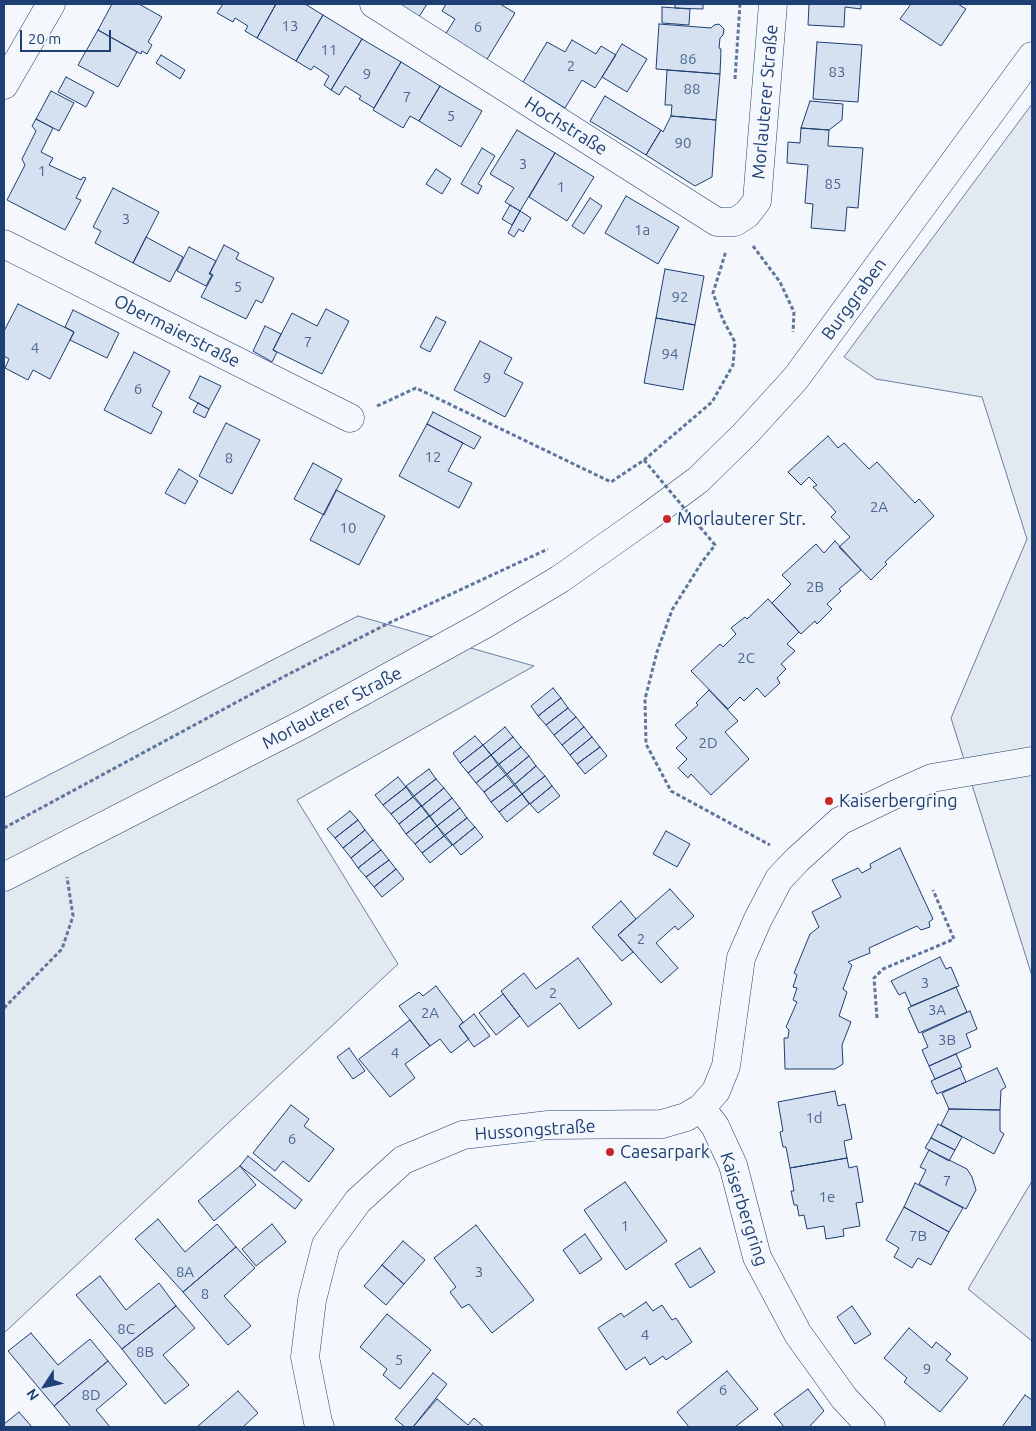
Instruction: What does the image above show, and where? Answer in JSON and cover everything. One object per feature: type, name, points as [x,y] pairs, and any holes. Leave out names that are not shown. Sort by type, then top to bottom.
[{"type":"street","points":[[4,85],[51,4]]},
{"type":"street","name":"Hochstraße","points":[[374,4],[717,222],[735,222]]},
{"type":"street","name":"Morlauterer Straße","points":[[735,222],[748,214],[756,201],[773,4]]},
{"type":"street","name":"Burggraben","points":[[648,518],[698,480],[745,434],[796,378],[1032,56]]},
{"type":"street","name":"Obermaierstraße","points":[[4,244],[350,418]]},
{"type":"street","name":"Morlauterer Straße","points":[[4,877],[305,724],[485,624],[560,579],[648,518]]},
{"type":"street","points":[[700,1108],[716,1091],[726,1066],[741,958],[758,919],[779,879],[797,860],[840,821],[932,778],[1032,761]]},
{"type":"street","name":"Hussongstraße","points":[[320,1427],[305,1357],[312,1300],[326,1245],[358,1201],[403,1160],[463,1135],[548,1125],[662,1124],[686,1117],[700,1108]]},
{"type":"street","name":"Kaiserbergring","points":[[700,1108],[715,1126],[733,1165],[757,1257],[793,1326],[844,1398],[871,1427]]},
{"type":"path","points":[[735,222],[780,282],[794,312],[792,345],[796,378]]},
{"type":"path","points":[[350,418],[416,388],[611,482],[644,460],[712,402],[733,365],[735,342],[723,320],[713,293],[735,222]]},
{"type":"path","points":[[644,460],[715,545],[672,610],[657,652],[645,699],[646,744],[670,791],[797,860]]},
{"type":"path","points":[[655,483],[662,478]]},
{"type":"path","points":[[4,828],[388,622],[555,545]]},
{"type":"path","points":[[4,1008],[62,949],[73,916],[62,847]]},
{"type":"path","points":[[877,1018],[874,978],[883,969],[954,939],[934,890]]},
{"type":"shaded area","points":[[1032,104],[1032,976],[951,718],[1027,539],[982,397],[876,379],[844,357]]},
{"type":"shaded area","points":[[358,616],[534,666],[297,800],[398,964],[4,1333],[4,798]]},
{"type":"shaded area","points":[[1032,1181],[1032,1341],[968,1289]]},
{"type":"building","points":[[112,4],[139,4],[162,17],[148,42],[152,45],[147,54],[142,51],[141,54],[98,30]]},
{"type":"building","points":[[223,4],[276,4],[257,38],[245,31],[248,26],[235,18],[233,22],[217,13]]},
{"type":"building","points":[[276,4],[305,4],[323,15],[296,61],[257,38]]},
{"type":"building","points":[[391,4],[427,4],[417,20]]},
{"type":"building","points":[[446,4],[500,4],[515,13],[486,61],[445,35],[455,19],[442,11]]},
{"type":"building","points":[[675,4],[703,4],[703,9],[675,8]]},
{"type":"building","points":[[809,4],[861,4],[861,9],[845,7],[844,27],[808,25]]},
{"type":"building","points":[[911,4],[958,4],[966,9],[941,46],[900,19]]},
{"type":"building","points":[[662,7],[690,9],[689,25],[662,23]]},
{"type":"building","points":[[323,15],[362,39],[331,90],[324,85],[329,76],[314,66],[311,70],[296,61]]},
{"type":"building","points":[[659,24],[711,28],[719,24],[724,29],[723,35],[720,38],[719,48],[721,49],[720,74],[656,69]]},
{"type":"building","points":[[98,30],[137,52],[118,87],[78,65]]},
{"type":"building","points":[[362,39],[401,62],[374,108],[359,99],[361,96],[345,86],[339,95],[331,90]]},
{"type":"building","points":[[572,40],[596,54],[601,46],[616,55],[595,88],[582,80],[565,108],[523,82],[547,42],[565,52]]},
{"type":"building","points":[[817,42],[862,45],[858,102],[813,99]]},
{"type":"building","points":[[622,44],[647,59],[627,92],[602,77]]},
{"type":"building","points":[[161,55],[185,70],[180,79],[156,63]]},
{"type":"building","points":[[401,62],[440,86],[419,121],[410,116],[403,128],[373,110]]},
{"type":"building","points":[[667,70],[720,74],[716,120],[671,116],[672,105],[665,105]]},
{"type":"building","points":[[66,77],[94,92],[86,107],[58,92]]},
{"type":"building","points":[[440,86],[482,111],[461,147],[419,121]]},
{"type":"building","points":[[51,91],[74,103],[59,131],[36,119]]},
{"type":"building","points":[[605,96],[661,130],[646,155],[590,121]]},
{"type":"building","points":[[810,101],[843,104],[842,120],[829,130],[801,128]]},
{"type":"building","points":[[671,116],[716,120],[712,177],[695,186],[646,155],[661,130],[663,132]]},
{"type":"building","points":[[36,119],[53,128],[41,152],[53,158],[49,165],[81,180],[83,177],[86,178],[76,198],[81,200],[65,230],[7,200],[25,165],[22,159],[36,131],[32,126]]},
{"type":"building","points":[[801,128],[829,130],[828,146],[863,148],[858,208],[847,207],[845,231],[811,228],[813,204],[805,203],[808,165],[787,163],[788,142],[800,143]]},
{"type":"building","points":[[517,130],[555,153],[520,211],[505,202],[514,188],[490,174]]},
{"type":"building","points":[[482,148],[495,156],[478,184],[482,186],[478,194],[461,184]]},
{"type":"building","points":[[555,153],[594,177],[567,221],[529,197]]},
{"type":"building","points":[[436,169],[451,179],[442,194],[426,184]]},
{"type":"building","points":[[113,188],[159,212],[133,263],[95,243],[101,231],[93,227]]},
{"type":"building","points":[[626,196],[679,227],[658,264],[605,233]]},
{"type":"building","points":[[590,198],[602,206],[584,234],[572,226]]},
{"type":"building","points":[[510,205],[520,211],[512,225],[502,219]]},
{"type":"building","points":[[520,211],[531,218],[523,232],[519,229],[514,237],[508,233]]},
{"type":"building","points":[[146,237],[183,257],[170,282],[133,263]]},
{"type":"building","points":[[224,245],[239,253],[236,259],[274,278],[262,303],[256,300],[246,319],[201,297],[213,275],[210,273]]},
{"type":"building","points":[[189,247],[216,261],[209,274],[212,275],[206,286],[177,271]]},
{"type":"building","points":[[665,269],[704,276],[695,325],[656,318]]},
{"type":"building","points":[[18,304],[74,332],[50,379],[33,370],[28,380],[5,368],[9,359],[4,356],[4,331]]},
{"type":"building","points":[[326,309],[349,321],[322,374],[273,350],[292,313],[317,326]]},
{"type":"building","points":[[73,310],[119,333],[107,358],[70,340],[74,332],[65,327]]},
{"type":"building","points":[[436,317],[446,322],[430,352],[420,347]]},
{"type":"building","points":[[656,318],[695,325],[683,390],[644,383]]},
{"type":"building","points":[[265,326],[281,334],[273,350],[277,352],[272,362],[253,351]]},
{"type":"building","points":[[480,341],[512,358],[504,373],[523,383],[505,417],[454,390]]},
{"type":"building","points":[[134,352],[170,371],[152,406],[162,412],[151,434],[104,410]]},
{"type":"building","points":[[200,376],[221,386],[209,409],[189,398]]},
{"type":"building","points":[[198,403],[209,409],[205,418],[193,412]]},
{"type":"building","points":[[433,412],[481,437],[474,449],[427,424]]},
{"type":"building","points":[[226,423],[260,440],[232,494],[199,476]]},
{"type":"building","points":[[427,424],[463,443],[448,471],[472,483],[459,508],[399,476]]},
{"type":"building","points":[[828,436],[838,448],[844,443],[869,469],[877,462],[915,503],[919,499],[934,516],[885,562],[887,564],[871,580],[839,547],[850,537],[831,517],[836,512],[813,487],[817,485],[809,477],[801,485],[788,472]]},
{"type":"building","points":[[313,463],[342,479],[324,515],[294,499]]},
{"type":"building","points":[[179,469],[198,481],[185,504],[165,493]]},
{"type":"building","points":[[336,490],[385,516],[359,565],[310,540]]},
{"type":"building","points":[[835,541],[861,570],[839,589],[841,591],[827,604],[832,609],[817,624],[815,621],[801,634],[772,603],[791,584],[782,575],[816,544],[824,553]]},
{"type":"building","points":[[768,599],[799,632],[787,644],[795,651],[781,664],[786,669],[777,678],[780,683],[765,697],[757,688],[744,701],[740,697],[728,709],[691,671],[720,644],[723,647],[736,634],[731,628],[745,617],[747,619]]},
{"type":"building","points":[[553,688],[561,698],[538,716],[531,706]]},
{"type":"building","points":[[709,690],[738,721],[725,732],[749,759],[711,795],[691,774],[688,778],[678,768],[687,759],[676,748],[687,738],[675,725],[698,705],[696,703]]},
{"type":"building","points":[[561,698],[568,708],[546,725],[538,716]]},
{"type":"building","points":[[568,708],[576,717],[554,735],[546,725]]},
{"type":"building","points":[[576,717],[584,727],[562,745],[554,735]]},
{"type":"building","points":[[505,727],[513,737],[491,755],[483,745]]},
{"type":"building","points":[[584,727],[592,737],[570,755],[562,745]]},
{"type":"building","points":[[475,736],[483,745],[460,763],[453,753]]},
{"type":"building","points":[[513,737],[521,747],[499,764],[491,755]]},
{"type":"building","points":[[592,737],[600,747],[577,764],[570,755]]},
{"type":"building","points":[[483,745],[491,755],[468,773],[460,763]]},
{"type":"building","points":[[521,747],[529,756],[507,774],[499,764]]},
{"type":"building","points":[[600,747],[607,756],[585,774],[577,764]]},
{"type":"building","points":[[491,755],[498,765],[476,783],[468,773]]},
{"type":"building","points":[[529,756],[536,766],[515,784],[507,774]]},
{"type":"building","points":[[498,765],[506,775],[484,792],[476,783]]},
{"type":"building","points":[[536,766],[545,776],[522,794],[515,784]]},
{"type":"building","points":[[429,769],[436,779],[414,796],[406,786]]},
{"type":"building","points":[[506,775],[514,785],[491,802],[484,792]]},
{"type":"building","points":[[545,776],[552,786],[530,804],[522,794]]},
{"type":"building","points":[[398,777],[406,787],[383,805],[375,795]]},
{"type":"building","points":[[436,779],[444,788],[422,806],[414,796]]},
{"type":"building","points":[[514,785],[522,794],[499,812],[491,802]]},
{"type":"building","points":[[552,786],[560,796],[538,813],[530,804]]},
{"type":"building","points":[[406,787],[413,797],[391,814],[383,805]]},
{"type":"building","points":[[444,788],[452,798],[430,816],[422,806]]},
{"type":"building","points":[[522,794],[529,804],[507,822],[499,812]]},
{"type":"building","points":[[413,797],[421,806],[399,824],[391,814]]},
{"type":"building","points":[[452,798],[460,808],[437,826],[430,816]]},
{"type":"building","points":[[421,806],[429,816],[406,834],[399,824]]},
{"type":"building","points":[[460,808],[467,818],[445,835],[437,826]]},
{"type":"building","points":[[350,811],[358,820],[335,838],[327,829]]},
{"type":"building","points":[[429,816],[437,826],[415,844],[406,834]]},
{"type":"building","points":[[467,818],[475,827],[453,845],[445,835]]},
{"type":"building","points":[[358,820],[365,830],[343,848],[335,838]]},
{"type":"building","points":[[437,826],[444,836],[422,853],[415,844]]},
{"type":"building","points":[[475,827],[483,837],[461,855],[453,845]]},
{"type":"building","points":[[365,830],[373,840],[351,858],[343,848]]},
{"type":"building","points":[[666,831],[690,844],[677,867],[653,854]]},
{"type":"building","points":[[444,836],[452,845],[430,863],[422,853]]},
{"type":"building","points":[[373,840],[381,850],[358,868],[351,858]]},
{"type":"building","points":[[900,848],[933,919],[929,922],[930,927],[921,930],[917,926],[869,948],[870,953],[848,962],[852,965],[843,989],[847,992],[839,1016],[851,1022],[842,1045],[843,1064],[835,1069],[785,1069],[784,1038],[788,1038],[789,1030],[786,1027],[797,1002],[793,1000],[797,988],[793,987],[797,975],[794,973],[810,934],[819,927],[812,912],[841,897],[832,880],[858,868],[862,873],[871,868],[870,864]]},
{"type":"building","points":[[381,850],[389,860],[366,877],[358,868]]},
{"type":"building","points":[[389,860],[396,869],[374,887],[366,877]]},
{"type":"building","points":[[396,869],[404,879],[382,897],[374,887]]},
{"type":"building","points":[[670,889],[694,916],[678,930],[675,926],[656,943],[678,968],[661,983],[618,935]]},
{"type":"building","points":[[621,901],[636,919],[618,935],[633,952],[622,961],[592,927]]},
{"type":"building","points":[[940,957],[946,969],[951,967],[959,986],[911,1006],[905,992],[899,995],[891,981]]},
{"type":"building","points":[[578,958],[612,1004],[579,1029],[560,1003],[528,1027],[501,991],[524,973],[536,989]]},
{"type":"building","points":[[436,986],[463,1022],[459,1026],[469,1039],[451,1053],[440,1039],[430,1046],[399,1006],[419,992],[423,996]]},
{"type":"building","points":[[956,987],[967,1012],[919,1033],[908,1008]]},
{"type":"building","points":[[503,994],[520,1016],[496,1035],[479,1013]]},
{"type":"building","points":[[970,1011],[977,1029],[966,1034],[971,1047],[929,1066],[922,1050],[928,1047],[922,1033]]},
{"type":"building","points":[[474,1014],[490,1036],[474,1047],[459,1026]]},
{"type":"building","points":[[410,1020],[430,1046],[405,1064],[415,1078],[390,1097],[359,1059]]},
{"type":"building","points":[[349,1048],[365,1071],[353,1079],[337,1057]]},
{"type":"building","points":[[956,1054],[962,1067],[935,1079],[929,1066]]},
{"type":"building","points":[[960,1068],[966,1082],[937,1094],[931,1081]]},
{"type":"building","points":[[997,1068],[1006,1087],[1001,1090],[1000,1110],[949,1109],[942,1093]]},
{"type":"building","points":[[835,1091],[838,1106],[845,1104],[852,1139],[844,1141],[847,1158],[790,1168],[786,1147],[783,1147],[780,1132],[783,1131],[778,1102]]},
{"type":"building","points":[[291,1105],[309,1119],[304,1126],[334,1149],[309,1182],[283,1161],[275,1171],[253,1153]]},
{"type":"building","points":[[949,1109],[1000,1110],[1000,1131],[1004,1134],[994,1154],[941,1125]]},
{"type":"building","points":[[938,1124],[962,1137],[955,1150],[931,1138]]},
{"type":"building","points":[[931,1138],[955,1150],[949,1161],[925,1148]]},
{"type":"building","points":[[929,1150],[967,1169],[976,1190],[966,1209],[919,1184],[926,1170],[920,1167]]},
{"type":"building","points":[[248,1156],[302,1200],[295,1209],[240,1166]]},
{"type":"building","points":[[847,1158],[849,1168],[857,1166],[863,1202],[856,1203],[860,1226],[843,1229],[844,1236],[826,1239],[824,1226],[807,1229],[804,1215],[799,1216],[791,1191],[794,1191],[790,1168]]},
{"type":"building","points":[[240,1166],[256,1185],[214,1221],[198,1201]]},
{"type":"building","points":[[625,1182],[667,1241],[626,1270],[584,1210]]},
{"type":"building","points":[[915,1183],[963,1208],[949,1232],[904,1207]]},
{"type":"building","points":[[904,1207],[949,1232],[931,1265],[918,1258],[912,1268],[894,1257],[899,1248],[886,1240]]},
{"type":"building","points":[[158,1219],[185,1252],[217,1224],[236,1247],[183,1292],[135,1239]]},
{"type":"building","points":[[272,1224],[286,1242],[256,1266],[242,1249]]},
{"type":"building","points":[[476,1225],[534,1300],[492,1333],[469,1304],[462,1308],[450,1292],[456,1287],[434,1258]]},
{"type":"building","points":[[585,1234],[602,1259],[580,1274],[563,1250]]},
{"type":"building","points":[[403,1241],[425,1260],[404,1284],[382,1265]]},
{"type":"building","points":[[236,1247],[255,1268],[224,1296],[251,1326],[228,1345],[183,1292]]},
{"type":"building","points":[[700,1248],[715,1272],[690,1288],[675,1264]]},
{"type":"building","points":[[382,1265],[404,1284],[386,1305],[364,1286]]},
{"type":"building","points":[[100,1276],[126,1310],[159,1283],[176,1306],[122,1349],[76,1295]]},
{"type":"building","points":[[646,1302],[653,1311],[662,1305],[672,1320],[676,1318],[692,1342],[666,1360],[663,1356],[650,1365],[645,1357],[626,1370],[598,1328],[621,1313],[624,1317]]},
{"type":"building","points":[[176,1306],[195,1328],[163,1355],[189,1385],[165,1404],[122,1349]]},
{"type":"building","points":[[852,1306],[871,1334],[855,1344],[837,1317]]},
{"type":"building","points":[[387,1314],[431,1350],[400,1389],[383,1375],[387,1369],[360,1347]]},
{"type":"building","points":[[909,1328],[932,1348],[936,1342],[951,1354],[946,1360],[968,1378],[940,1412],[904,1382],[907,1378],[884,1358]]},
{"type":"building","points":[[31,1333],[58,1365],[90,1339],[108,1361],[54,1406],[8,1351]]},
{"type":"building","points":[[108,1361],[127,1384],[96,1410],[110,1427],[71,1427],[54,1406]]},
{"type":"building","points":[[727,1371],[758,1409],[735,1427],[689,1427],[677,1412]]},
{"type":"building","points":[[433,1373],[447,1384],[413,1427],[405,1427],[395,1419]]},
{"type":"building","points":[[808,1389],[824,1411],[809,1427],[784,1427],[774,1414]]},
{"type":"building","points":[[238,1391],[258,1413],[243,1427],[197,1427]]},
{"type":"building","points":[[1025,1395],[1032,1400],[1032,1427],[1002,1427]]},
{"type":"building","points":[[437,1399],[468,1425],[474,1418],[484,1427],[413,1427]]},
{"type":"building","points":[[19,1412],[32,1427],[4,1427],[4,1424]]},
{"type":"place","name":"Morlauterer Str.","points":[[667,519]]},
{"type":"place","name":"Kaiserbergring","points":[[829,801]]},
{"type":"place","name":"Caesarpark","points":[[610,1152]]}]
